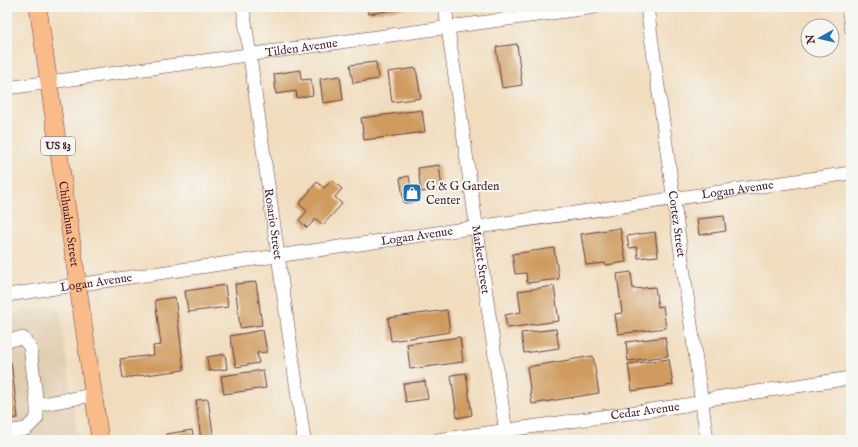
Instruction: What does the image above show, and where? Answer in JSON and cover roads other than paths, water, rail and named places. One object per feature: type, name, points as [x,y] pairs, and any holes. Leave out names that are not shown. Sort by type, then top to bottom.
[{"type":"main road","name":"Chihuahua Street","points":[[38,7],[100,440]]},
{"type":"street","name":"Rosario Street","points":[[243,7],[304,440]]},
{"type":"street","name":"Market Street","points":[[445,7],[507,435]]},
{"type":"street","name":"Tilden Avenue","points":[[7,88],[595,7]]},
{"type":"street","name":"Cortez Street","points":[[647,7],[707,440]]},
{"type":"street","points":[[848,7],[851,28]]},
{"type":"street","name":"Logan Avenue","points":[[7,295],[674,200],[851,173]]},
{"type":"street","points":[[7,340],[23,338],[30,347],[37,405],[37,418],[27,435],[7,432]]},
{"type":"street","name":"Cedar Avenue","points":[[437,440],[507,435],[851,378]]},
{"type":"street","points":[[37,405],[93,395]]},
{"type":"place","name":"G & G Garden Center","points":[[412,193]]}]
